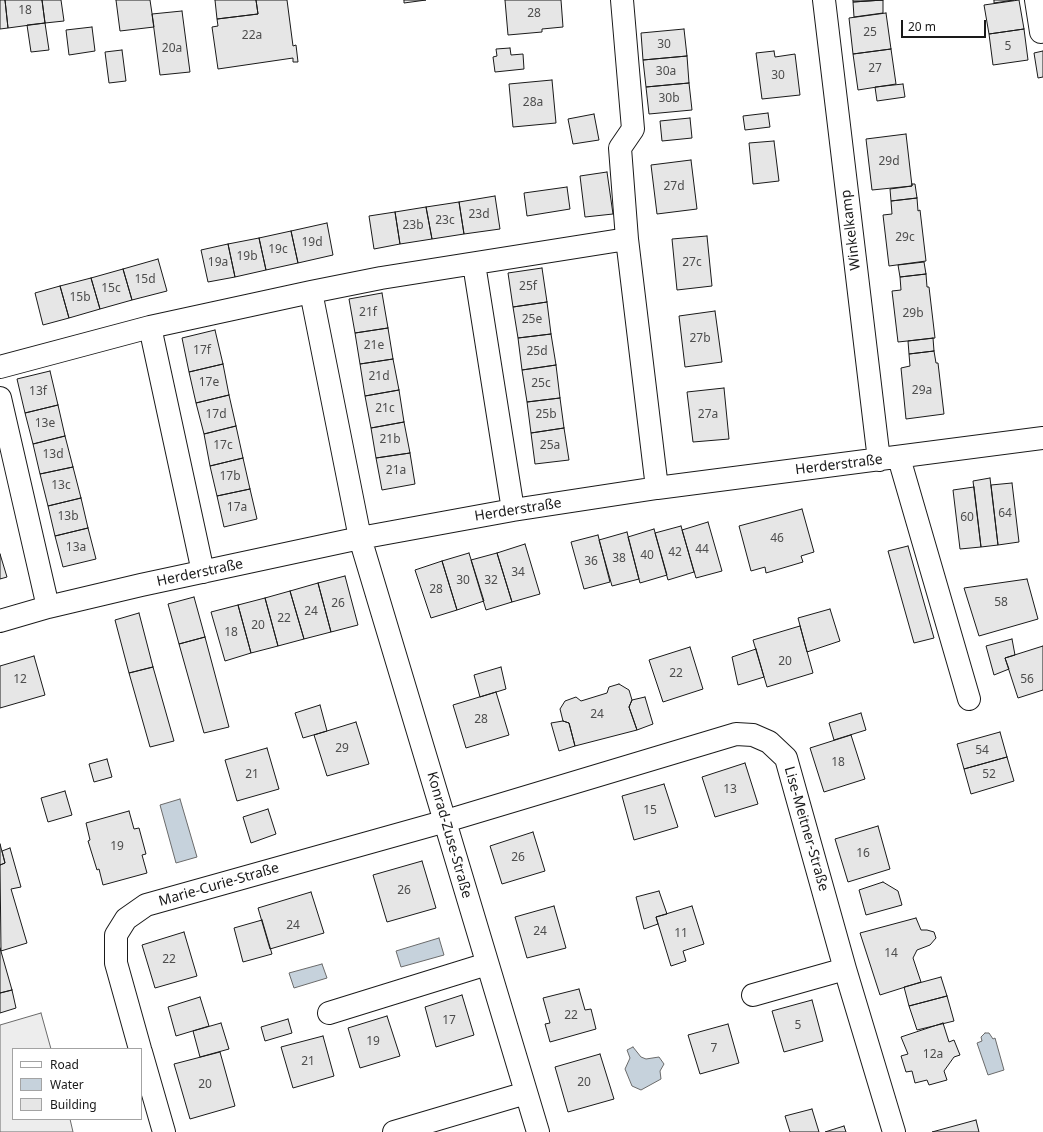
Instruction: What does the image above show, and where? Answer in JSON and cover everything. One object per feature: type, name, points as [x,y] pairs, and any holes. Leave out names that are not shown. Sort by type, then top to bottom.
[{"type":"street","points":[[622,0],[633,129],[620,148],[627,239],[657,488]]},
{"type":"street","name":"Winkelkamp","points":[[824,0],[889,459],[968,698]]},
{"type":"street","points":[[1036,0],[1041,32]]},
{"type":"street","points":[[0,367],[150,327],[310,292],[381,278],[627,239]]},
{"type":"street","points":[[474,264],[513,510]]},
{"type":"street","name":"Konrad-Zuse-Straße","points":[[310,292],[360,538],[538,1132]]},
{"type":"street","points":[[150,327],[203,572]]},
{"type":"street","points":[[0,398],[48,607]]},
{"type":"street","name":"Herderstraße","points":[[0,621],[48,607],[360,538],[513,510],[657,488],[1043,438]]},
{"type":"street","name":"Lise-Meitner-Straße","points":[[446,821],[736,734],[753,735],[770,742],[786,758],[845,969],[894,1132]]},
{"type":"street","name":"Marie-Curie-Straße","points":[[140,1048],[116,963],[116,934],[126,919],[146,905],[446,821]]},
{"type":"street","points":[[329,1013],[487,964]]},
{"type":"street","points":[[753,995],[845,969]]},
{"type":"street","name":"Marie-Curie-Straße","points":[[142,1054],[164,1132]]},
{"type":"street","points":[[394,1132],[526,1094]]},
{"type":"shaded area","points":[[41,1013],[51,1048],[12,1048],[12,1120],[70,1120],[73,1132],[0,1132],[0,1025]]},
{"type":"water","points":[[180,799],[197,857],[176,863],[160,805]]},
{"type":"water","points":[[439,938],[444,955],[401,967],[396,951]]},
{"type":"water","points":[[322,964],[327,978],[294,988],[289,973]]},
{"type":"water","points":[[985,1033],[989,1033],[993,1039],[995,1038],[1004,1070],[988,1075],[977,1043],[982,1041],[981,1037]]},
{"type":"water","points":[[633,1047],[641,1057],[646,1059],[659,1057],[664,1064],[660,1071],[661,1079],[641,1090],[632,1086],[625,1069],[630,1058],[627,1050]]},
{"type":"building","points":[[0,0],[5,0],[8,28],[0,29]]},
{"type":"building","points":[[5,0],[42,0],[45,23],[8,28]]},
{"type":"building","points":[[42,0],[61,0],[64,21],[45,23]]},
{"type":"building","points":[[116,0],[150,0],[154,27],[120,31]]},
{"type":"building","points":[[215,0],[256,0],[258,14],[217,19]]},
{"type":"building","points":[[256,0],[287,0],[293,46],[296,45],[298,62],[293,62],[293,58],[218,69],[212,27],[218,26],[217,19],[258,14]]},
{"type":"building","points":[[404,0],[426,0],[404,3]]},
{"type":"building","points":[[505,0],[561,0],[563,27],[542,29],[542,32],[508,35]]},
{"type":"building","points":[[853,0],[883,0],[853,2]]},
{"type":"building","points":[[883,0],[883,13],[854,17],[853,2]]},
{"type":"building","points":[[994,0],[1014,0],[994,3]]},
{"type":"building","points":[[1019,0],[1024,29],[989,34],[984,5]]},
{"type":"building","points":[[182,11],[190,72],[160,75],[152,14]]},
{"type":"building","points":[[886,13],[891,49],[853,54],[849,18]]},
{"type":"building","points":[[45,23],[49,50],[31,52],[27,25]]},
{"type":"building","points":[[92,27],[95,51],[69,55],[66,30]]},
{"type":"building","points":[[684,29],[687,56],[643,60],[641,33]]},
{"type":"building","points":[[1024,29],[1028,60],[993,65],[989,34]]},
{"type":"building","points":[[510,48],[511,55],[523,54],[524,69],[495,72],[493,57],[497,56],[496,49]]},
{"type":"building","points":[[891,49],[896,84],[858,90],[853,54]]},
{"type":"building","points":[[122,50],[126,81],[109,83],[105,52]]},
{"type":"building","points":[[774,51],[775,57],[795,54],[800,95],[762,99],[756,53]]},
{"type":"building","points":[[1043,51],[1043,77],[1038,78],[1034,53]]},
{"type":"building","points":[[687,56],[689,83],[646,87],[643,60]]},
{"type":"building","points":[[552,80],[556,123],[513,127],[509,84]]},
{"type":"building","points":[[689,83],[692,110],[649,114],[646,87]]},
{"type":"building","points":[[903,84],[905,97],[877,101],[875,87]]},
{"type":"building","points":[[768,113],[770,127],[745,130],[743,116]]},
{"type":"building","points":[[594,114],[599,140],[573,144],[568,119]]},
{"type":"building","points":[[690,118],[692,138],[662,141],[660,121]]},
{"type":"building","points":[[906,134],[912,186],[872,190],[866,139]]},
{"type":"building","points":[[774,141],[779,181],[753,184],[749,143]]},
{"type":"building","points":[[691,160],[697,209],[657,214],[651,165]]},
{"type":"building","points":[[607,172],[613,214],[585,217],[580,176]]},
{"type":"building","points":[[912,184],[915,184],[917,198],[891,201],[890,189],[912,186]]},
{"type":"building","points":[[567,187],[570,209],[527,216],[524,193]]},
{"type":"building","points":[[495,196],[500,229],[464,234],[459,202]]},
{"type":"building","points":[[917,198],[918,211],[920,210],[926,261],[889,266],[883,215],[892,214],[891,201]]},
{"type":"building","points":[[459,202],[464,234],[432,239],[426,207]]},
{"type":"building","points":[[426,207],[432,239],[400,244],[395,212]]},
{"type":"building","points":[[395,212],[400,244],[374,249],[369,216]]},
{"type":"building","points":[[327,223],[333,255],[298,263],[291,231]]},
{"type":"building","points":[[291,231],[298,263],[266,270],[259,238]]},
{"type":"building","points":[[707,236],[712,286],[677,290],[672,239]]},
{"type":"building","points":[[259,238],[266,270],[235,277],[228,244]]},
{"type":"building","points":[[228,244],[235,277],[208,282],[201,250]]},
{"type":"building","points":[[158,259],[167,291],[132,300],[123,269]]},
{"type":"building","points":[[924,262],[926,274],[900,277],[898,265]]},
{"type":"building","points":[[542,268],[547,302],[513,307],[508,273]]},
{"type":"building","points":[[123,269],[132,300],[100,309],[91,278]]},
{"type":"building","points":[[926,274],[935,338],[898,342],[892,291],[901,290],[900,277]]},
{"type":"building","points":[[91,278],[100,309],[69,318],[60,286]]},
{"type":"building","points":[[60,286],[69,318],[43,325],[35,293]]},
{"type":"building","points":[[382,293],[388,328],[355,333],[349,299]]},
{"type":"building","points":[[547,302],[551,334],[518,338],[513,307]]},
{"type":"building","points":[[715,311],[722,362],[685,367],[679,316]]},
{"type":"building","points":[[388,328],[393,359],[360,364],[355,333]]},
{"type":"building","points":[[215,330],[223,364],[189,372],[182,338]]},
{"type":"building","points":[[551,334],[556,365],[522,370],[518,338]]},
{"type":"building","points":[[933,338],[934,351],[909,354],[908,341]]},
{"type":"building","points":[[934,351],[936,363],[938,363],[944,414],[906,419],[901,368],[910,366],[909,354]]},
{"type":"building","points":[[393,359],[399,390],[365,396],[360,364]]},
{"type":"building","points":[[223,364],[229,395],[196,403],[189,372]]},
{"type":"building","points":[[556,365],[560,398],[527,402],[522,370]]},
{"type":"building","points":[[50,371],[58,405],[25,413],[17,379]]},
{"type":"building","points":[[724,388],[729,439],[693,442],[687,392]]},
{"type":"building","points":[[399,390],[404,422],[371,428],[365,396]]},
{"type":"building","points":[[229,395],[236,426],[204,434],[196,403]]},
{"type":"building","points":[[560,398],[564,428],[531,433],[527,402]]},
{"type":"building","points":[[58,405],[65,436],[33,444],[25,413]]},
{"type":"building","points":[[404,422],[410,453],[376,458],[371,428]]},
{"type":"building","points":[[236,426],[243,458],[210,466],[204,434]]},
{"type":"building","points":[[564,428],[569,460],[535,464],[531,433]]},
{"type":"building","points":[[65,436],[73,467],[40,474],[33,444]]},
{"type":"building","points":[[410,453],[415,484],[382,490],[376,458]]},
{"type":"building","points":[[243,458],[250,489],[217,496],[210,466]]},
{"type":"building","points":[[73,467],[81,498],[48,506],[40,474]]},
{"type":"building","points":[[990,478],[998,545],[981,547],[973,481]]},
{"type":"building","points":[[1012,483],[1019,542],[998,545],[991,485]]},
{"type":"building","points":[[974,487],[981,547],[960,549],[953,490]]},
{"type":"building","points":[[250,489],[257,519],[224,527],[217,496]]},
{"type":"building","points":[[81,498],[88,528],[55,536],[48,506]]},
{"type":"building","points":[[802,509],[814,552],[801,556],[803,562],[766,573],[765,567],[751,571],[739,526]]},
{"type":"building","points":[[708,522],[722,571],[696,578],[682,530]]},
{"type":"building","points":[[681,526],[694,572],[668,580],[655,533]]},
{"type":"building","points":[[88,528],[96,559],[63,567],[55,536]]},
{"type":"building","points":[[654,529],[667,575],[640,583],[628,537]]},
{"type":"building","points":[[627,532],[639,579],[612,586],[599,540]]},
{"type":"building","points":[[598,535],[610,582],[584,589],[571,542]]},
{"type":"building","points":[[525,544],[540,594],[512,602],[497,553]]},
{"type":"building","points":[[908,546],[934,638],[914,643],[888,551]]},
{"type":"building","points":[[469,553],[484,601],[457,610],[442,561]]},
{"type":"building","points":[[497,553],[512,602],[486,610],[471,560]]},
{"type":"building","points":[[0,554],[7,577],[0,579]]},
{"type":"building","points":[[442,561],[457,610],[431,618],[415,570]]},
{"type":"building","points":[[345,576],[358,625],[331,632],[318,583]]},
{"type":"building","points":[[1027,579],[1038,619],[979,636],[964,588]]},
{"type":"building","points":[[318,583],[331,632],[304,639],[290,591]]},
{"type":"building","points":[[290,591],[304,639],[278,646],[265,598]]},
{"type":"building","points":[[194,597],[205,637],[179,644],[168,604]]},
{"type":"building","points":[[265,598],[278,646],[251,653],[238,605]]},
{"type":"building","points":[[238,605],[251,653],[225,661],[211,612]]},
{"type":"building","points":[[830,609],[840,641],[807,652],[798,618]]},
{"type":"building","points":[[139,613],[153,667],[129,673],[115,620]]},
{"type":"building","points":[[800,626],[813,673],[767,687],[753,640]]},
{"type":"building","points":[[205,637],[229,727],[204,733],[179,644]]},
{"type":"building","points":[[1012,639],[1015,655],[1005,658],[1009,669],[994,675],[986,646]]},
{"type":"building","points":[[1043,646],[1043,690],[1018,698],[1005,658]]},
{"type":"building","points":[[690,647],[703,689],[663,702],[649,660]]},
{"type":"building","points":[[756,649],[764,677],[738,685],[732,657]]},
{"type":"building","points":[[34,656],[45,695],[0,708],[0,666]]},
{"type":"building","points":[[153,667],[174,741],[150,747],[129,673]]},
{"type":"building","points":[[501,667],[506,689],[480,697],[474,675]]},
{"type":"building","points":[[619,684],[629,690],[632,700],[629,707],[637,730],[575,746],[569,723],[563,721],[560,709],[565,701],[576,697],[581,701],[607,693],[609,687]]},
{"type":"building","points":[[496,692],[509,735],[466,748],[453,705]]},
{"type":"building","points":[[645,697],[653,724],[637,730],[629,707],[632,700]]},
{"type":"building","points":[[320,705],[327,731],[303,738],[295,713]]},
{"type":"building","points":[[861,713],[866,730],[834,740],[829,723]]},
{"type":"building","points":[[563,721],[569,723],[575,746],[559,751],[551,723]]},
{"type":"building","points":[[356,722],[369,764],[327,776],[314,735]]},
{"type":"building","points":[[1000,732],[1007,757],[964,769],[957,744]]},
{"type":"building","points":[[851,735],[865,779],[824,792],[810,748]]},
{"type":"building","points":[[267,748],[279,789],[237,801],[225,760]]},
{"type":"building","points":[[1007,757],[1014,781],[971,794],[964,769]]},
{"type":"building","points":[[107,759],[112,777],[94,782],[89,764]]},
{"type":"building","points":[[745,763],[758,804],[715,817],[702,777]]},
{"type":"building","points":[[664,784],[678,827],[634,840],[622,796]]},
{"type":"building","points":[[65,791],[72,815],[48,822],[41,798]]},
{"type":"building","points":[[268,809],[276,834],[251,843],[243,817]]},
{"type":"building","points":[[129,811],[134,829],[139,828],[146,854],[142,855],[147,873],[103,885],[99,869],[97,870],[88,841],[90,840],[86,823]]},
{"type":"building","points":[[878,826],[890,869],[848,882],[835,839]]},
{"type":"building","points":[[533,832],[545,871],[502,884],[490,846]]},
{"type":"building","points":[[0,844],[5,863],[0,865]]},
{"type":"building","points":[[10,848],[21,887],[11,889],[27,943],[1,951],[0,865],[5,863],[2,851]]},
{"type":"building","points":[[422,861],[436,908],[387,922],[373,875]]},
{"type":"building","points":[[883,882],[898,891],[902,905],[866,915],[859,890]]},
{"type":"building","points":[[659,891],[667,914],[656,917],[658,924],[644,929],[636,897]]},
{"type":"building","points":[[311,892],[324,933],[270,949],[258,908]]},
{"type":"building","points":[[554,906],[566,948],[527,958],[515,917]]},
{"type":"building","points":[[692,906],[704,944],[683,951],[686,961],[671,966],[656,917]]},
{"type":"building","points":[[916,918],[921,930],[934,932],[936,938],[930,945],[917,950],[913,958],[921,982],[880,995],[860,933]]},
{"type":"building","points":[[262,920],[272,954],[243,962],[234,928]]},
{"type":"building","points":[[184,932],[197,976],[155,988],[142,945]]},
{"type":"building","points":[[0,948],[12,990],[0,993]]},
{"type":"building","points":[[941,977],[947,996],[909,1006],[904,987]]},
{"type":"building","points":[[579,989],[585,1010],[591,1009],[596,1029],[550,1042],[545,1024],[550,1023],[543,998]]},
{"type":"building","points":[[12,990],[16,1008],[0,1013],[0,993]]},
{"type":"building","points":[[462,995],[474,1035],[436,1047],[425,1007]]},
{"type":"building","points":[[947,996],[954,1021],[917,1030],[909,1006]]},
{"type":"building","points":[[200,997],[209,1026],[176,1036],[168,1007]]},
{"type":"building","points":[[812,1000],[823,1041],[784,1052],[772,1011]]},
{"type":"building","points":[[387,1016],[400,1056],[360,1068],[348,1028]]},
{"type":"building","points":[[288,1019],[292,1033],[265,1041],[261,1027]]},
{"type":"building","points":[[221,1023],[229,1049],[200,1057],[193,1031]]},
{"type":"building","points":[[943,1023],[949,1042],[954,1040],[960,1055],[954,1057],[944,1071],[947,1080],[929,1085],[927,1080],[915,1083],[912,1071],[906,1072],[901,1056],[908,1054],[901,1037]]},
{"type":"building","points":[[728,1024],[739,1063],[700,1074],[688,1035]]},
{"type":"building","points":[[323,1036],[334,1076],[293,1088],[281,1047]]},
{"type":"building","points":[[220,1052],[235,1106],[190,1119],[174,1064]]},
{"type":"building","points":[[600,1054],[614,1099],[568,1112],[555,1067]]},
{"type":"building","points":[[812,1109],[819,1132],[790,1132],[785,1116]]},
{"type":"building","points":[[976,1120],[979,1132],[932,1132]]},
{"type":"building","points":[[844,1126],[846,1132],[825,1132]]}]
